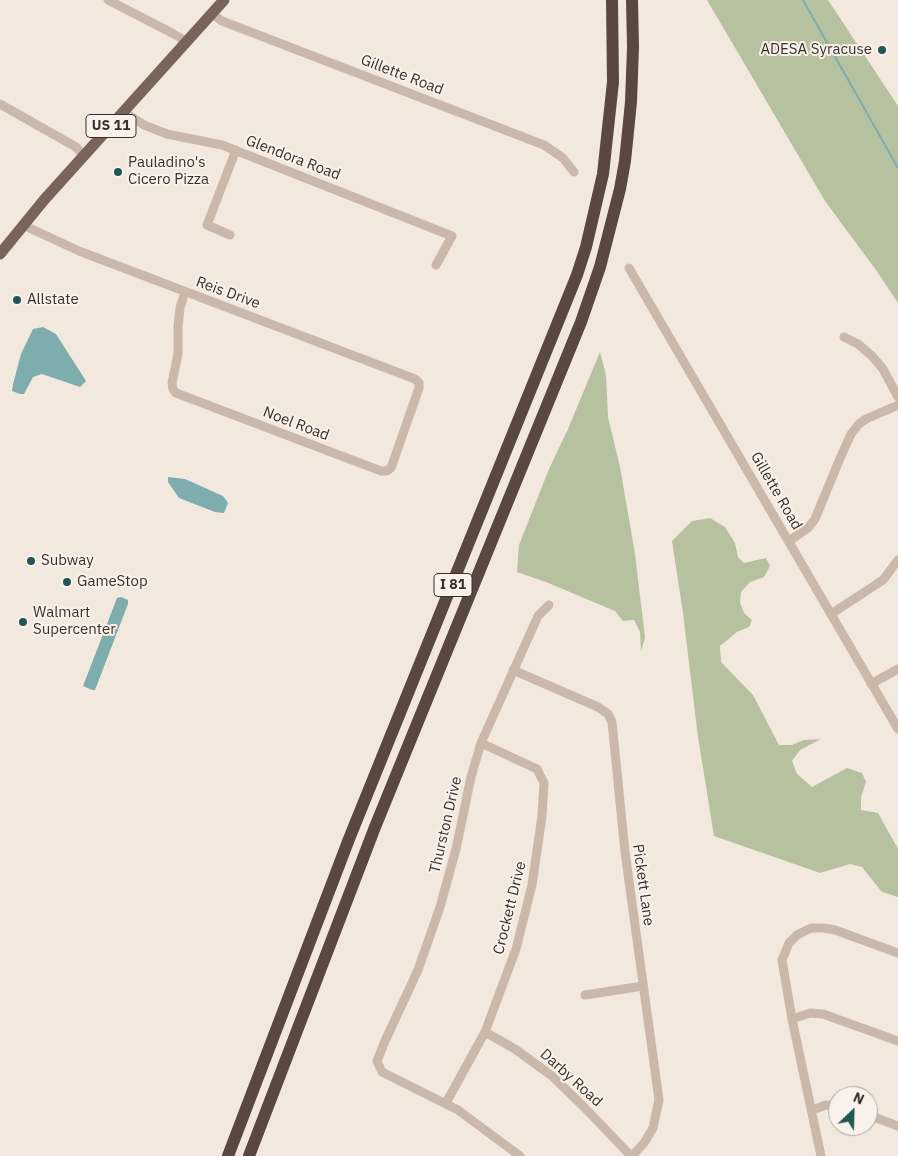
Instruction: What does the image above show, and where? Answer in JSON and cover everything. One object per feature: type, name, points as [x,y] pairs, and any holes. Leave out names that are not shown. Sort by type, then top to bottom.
[{"type":"highway","name":"I 81","points":[[228,1156],[349,839],[578,275],[603,174],[613,82],[612,0]]},
{"type":"highway","name":"I 81","points":[[249,1156],[375,827],[578,331],[600,267],[618,198],[625,162],[631,102],[632,0]]},
{"type":"main road","name":"US 11","points":[[0,254],[23,225],[224,0]]},
{"type":"street","points":[[108,0],[187,42]]},
{"type":"street","name":"Gillette Road","points":[[212,14],[222,20],[544,145],[563,158],[574,172]]},
{"type":"street","points":[[0,104],[76,146],[84,156]]},
{"type":"street","name":"Glendora Road","points":[[124,112],[144,125],[167,134],[204,140],[236,150],[452,236],[436,265]]},
{"type":"street","points":[[230,235],[207,225],[236,150]]},
{"type":"street","name":"Reis Drive","points":[[23,225],[79,251],[412,377],[419,383],[419,388],[394,460]]},
{"type":"street","name":"Gillette Road","points":[[629,268],[898,729]]},
{"type":"street","name":"Noel Road","points":[[185,292],[180,308],[178,354],[172,383],[176,393],[380,471],[387,471],[391,468],[394,460]]},
{"type":"street","points":[[844,337],[858,344],[872,356],[883,369],[898,397]]},
{"type":"street","points":[[789,541],[808,528],[815,519],[851,434],[859,424],[898,405]]},
{"type":"street","points":[[831,614],[883,580],[898,560]]},
{"type":"street","name":"Thurston Drive","points":[[446,1103],[382,1072],[378,1064],[379,1055],[418,970],[440,907],[481,743],[538,616],[549,606]]},
{"type":"street","points":[[872,684],[898,669]]},
{"type":"street","name":"Pickett Lane","points":[[513,670],[598,707],[608,714],[612,722],[625,852],[659,1100],[653,1128],[644,1143],[631,1156]]},
{"type":"street","name":"Crockett Drive","points":[[446,1103],[485,1032],[516,949],[525,916],[538,849],[544,789],[542,777],[537,769],[481,743]]},
{"type":"street","points":[[821,1156],[792,1019],[782,960],[789,943],[797,935],[811,928],[835,930],[898,953]]},
{"type":"street","points":[[585,995],[643,986]]},
{"type":"street","points":[[792,1019],[810,1013],[823,1014],[898,1041]]},
{"type":"street","name":"Darby Road","points":[[485,1032],[515,1049],[552,1076],[631,1156]]},
{"type":"street","points":[[446,1103],[502,1141],[520,1156]]},
{"type":"street","points":[[812,1110],[828,1105]]},
{"type":"street","points":[[878,1119],[898,1126]]},
{"type":"green space","points":[[707,0],[828,0],[898,106],[898,303],[825,201]]},
{"type":"green space","points":[[600,352],[606,375],[608,417],[620,467],[635,554],[645,638],[641,651],[640,632],[634,620],[623,621],[615,611],[517,572],[519,545],[549,469]]},
{"type":"green space","points":[[710,518],[725,527],[735,543],[738,557],[744,563],[766,558],[770,566],[764,577],[750,582],[741,592],[740,602],[744,613],[752,620],[749,627],[737,632],[720,646],[721,662],[753,695],[779,745],[792,745],[804,740],[821,739],[800,750],[792,761],[797,774],[812,787],[847,768],[862,773],[866,782],[861,797],[861,810],[878,813],[898,849],[898,897],[882,892],[862,867],[850,864],[820,873],[714,836],[698,737],[672,541],[692,521]]},
{"type":"water","points":[[43,327],[56,334],[86,381],[80,387],[42,374],[33,377],[24,394],[12,391],[21,354],[33,329]]},
{"type":"water","points":[[168,477],[185,479],[223,496],[228,503],[224,513],[215,512],[179,498],[168,482]]},
{"type":"water","points":[[121,597],[128,600],[128,604],[95,690],[92,690],[83,686],[117,598]]},
{"type":"waterway","points":[[803,0],[898,168]]},
{"type":"place","name":"ADESA Syracuse","points":[[882,50]]},
{"type":"place","name":"Pauladino's Cicero Pizza","points":[[118,172]]},
{"type":"place","name":"Allstate","points":[[17,300]]},
{"type":"place","name":"Subway","points":[[31,561]]},
{"type":"place","name":"GameStop","points":[[67,582]]},
{"type":"place","name":"Walmart Supercenter","points":[[23,622]]}]
